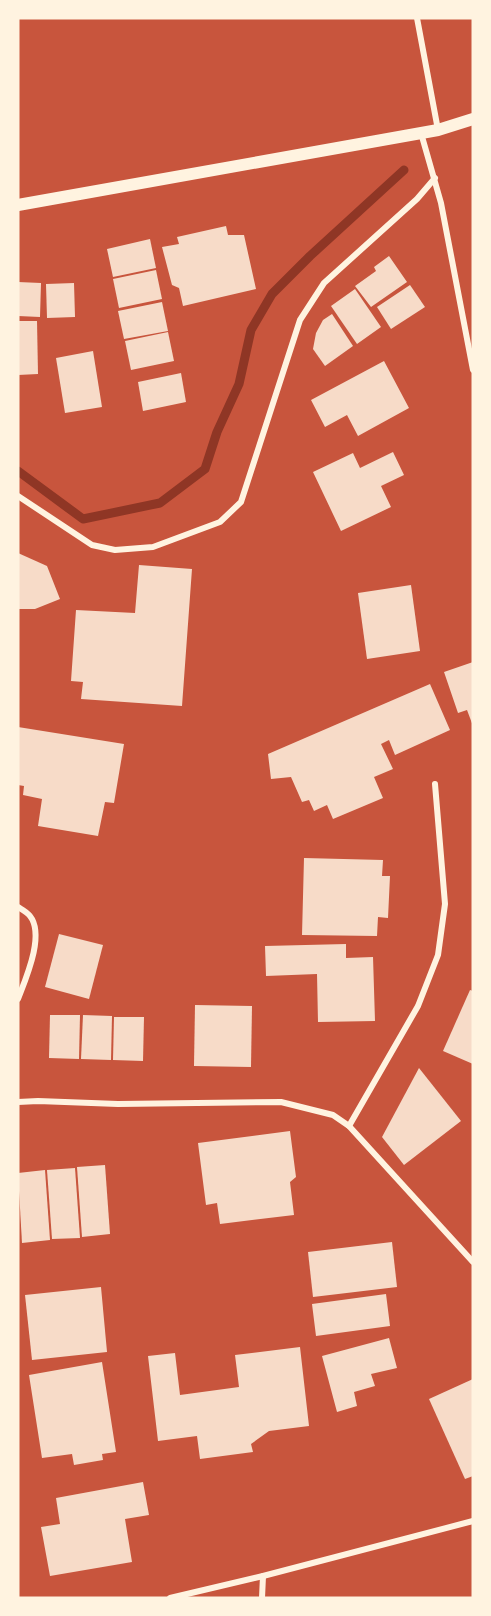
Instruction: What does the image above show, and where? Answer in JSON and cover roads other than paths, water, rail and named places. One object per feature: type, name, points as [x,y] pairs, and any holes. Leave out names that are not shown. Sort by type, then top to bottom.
[{"type":"main road","points":[[18,205],[438,130],[473,119]]},
{"type":"street","points":[[417,18],[438,130]]},
{"type":"street","points":[[421,133],[435,178],[473,370]]},
{"type":"street","points":[[18,496],[92,545],[115,550],[153,547],[220,522],[241,502],[300,320],[324,283],[417,199],[435,178]]},
{"type":"street","points":[[349,1126],[418,1006],[438,955],[444,904],[435,784]]},
{"type":"street","points":[[18,907],[30,916],[36,933],[30,967],[18,999]]},
{"type":"street","points":[[18,1102],[118,1104],[281,1102],[333,1115],[349,1126],[473,1262]]},
{"type":"street","points":[[170,1598],[473,1521]]},
{"type":"street","points":[[262,1598],[263,1576]]},
{"type":"waterway","points":[[18,471],[83,519],[160,503],[205,469],[217,432],[239,384],[251,330],[272,294],[404,170]]}]
